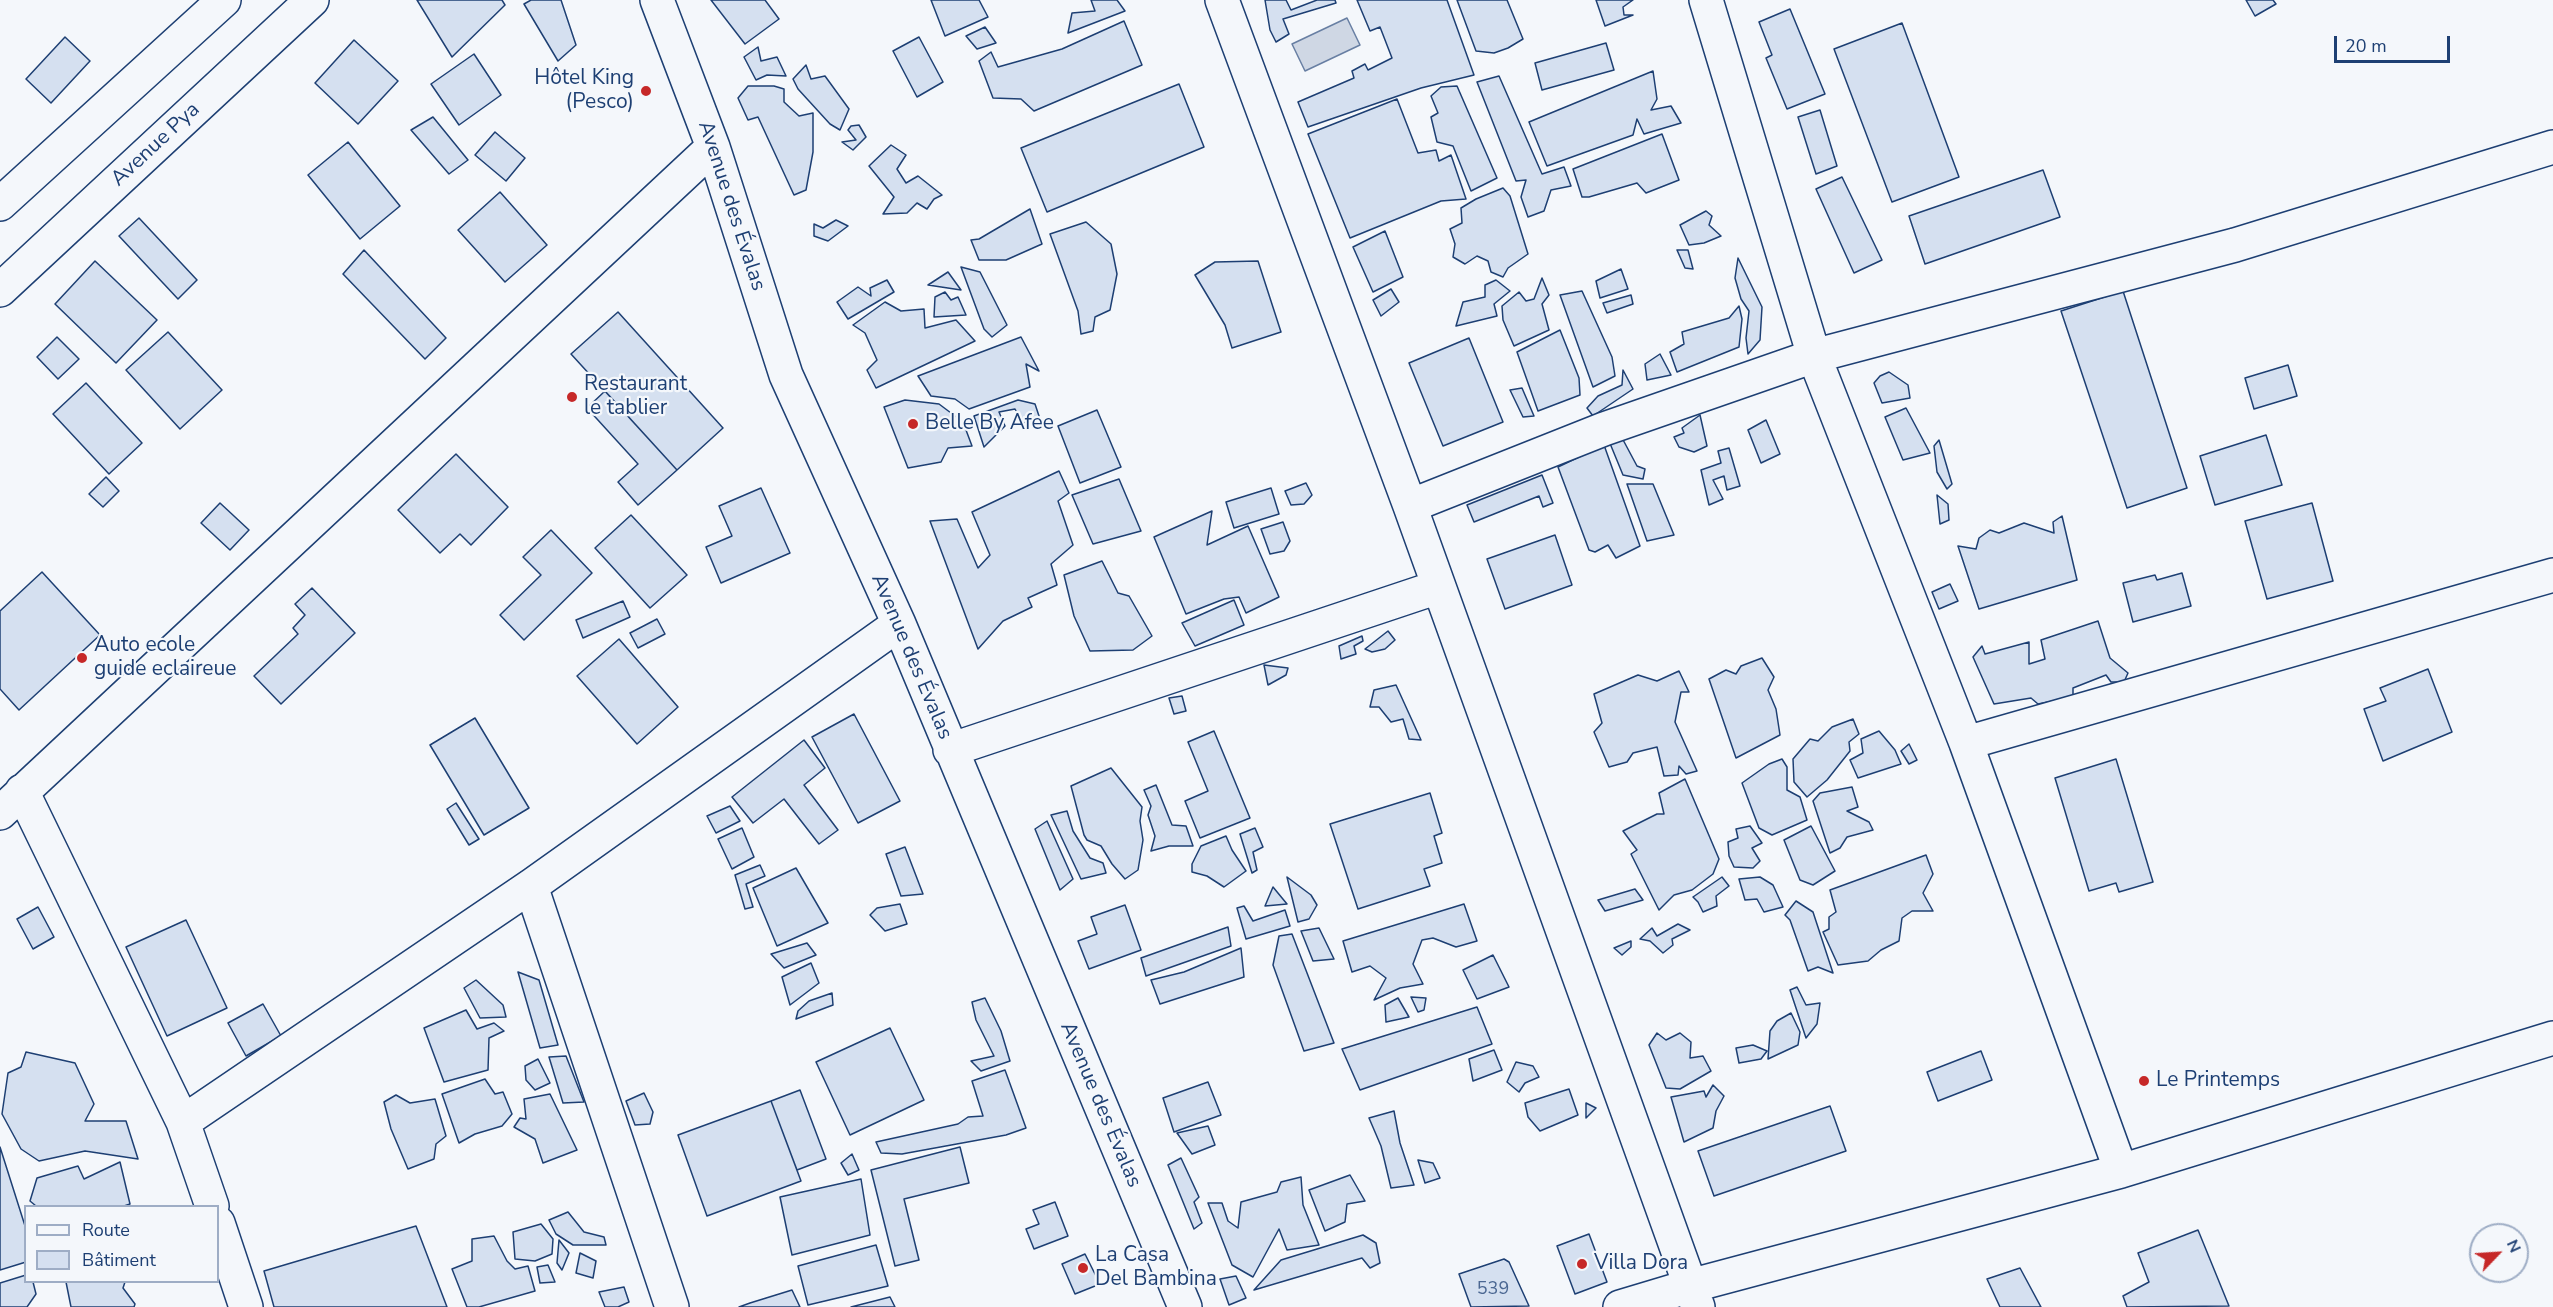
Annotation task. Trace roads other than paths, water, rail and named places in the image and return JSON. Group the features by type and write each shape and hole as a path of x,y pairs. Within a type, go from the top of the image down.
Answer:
{"street":[{"path":"0,204 224,0"},
{"name":"Avenue Pya","path":"0,290 312,0"},
{"name":"Avenue des Évalas","path":"657,0 713,147 786,375 899,624 1185,1307"},
{"path":"1222,0 1410,506 1694,1296"},
{"path":"1706,0 1814,356 1966,743 2121,1171"},
{"path":"212,1205 183,1122 11,802 713,147"},
{"path":"1410,506 1604,429 1814,356 2235,245 2553,147"},
{"path":"1966,743 2553,575"},
{"path":"950,750 1438,587"},
{"path":"183,1122 531,886 899,624"},
{"path":"531,886 672,1307"},
{"path":"1620,1307 1694,1296 2121,1171 2553,1038"},
{"path":"219,1226 246,1307"}],"place":[{"name":"Hôtel King (Pesco)","path":"646,91"},
{"name":"Restaurant le tablier","path":"572,397"},
{"name":"Belle By Afee","path":"913,424"},
{"name":"Auto ecole guide eclaireue","path":"82,658"},
{"name":"Le Printemps","path":"2144,1081"},
{"name":"Villa Dora","path":"1582,1264"},
{"name":"La Casa Del Bambina","path":"1083,1268"}]}
